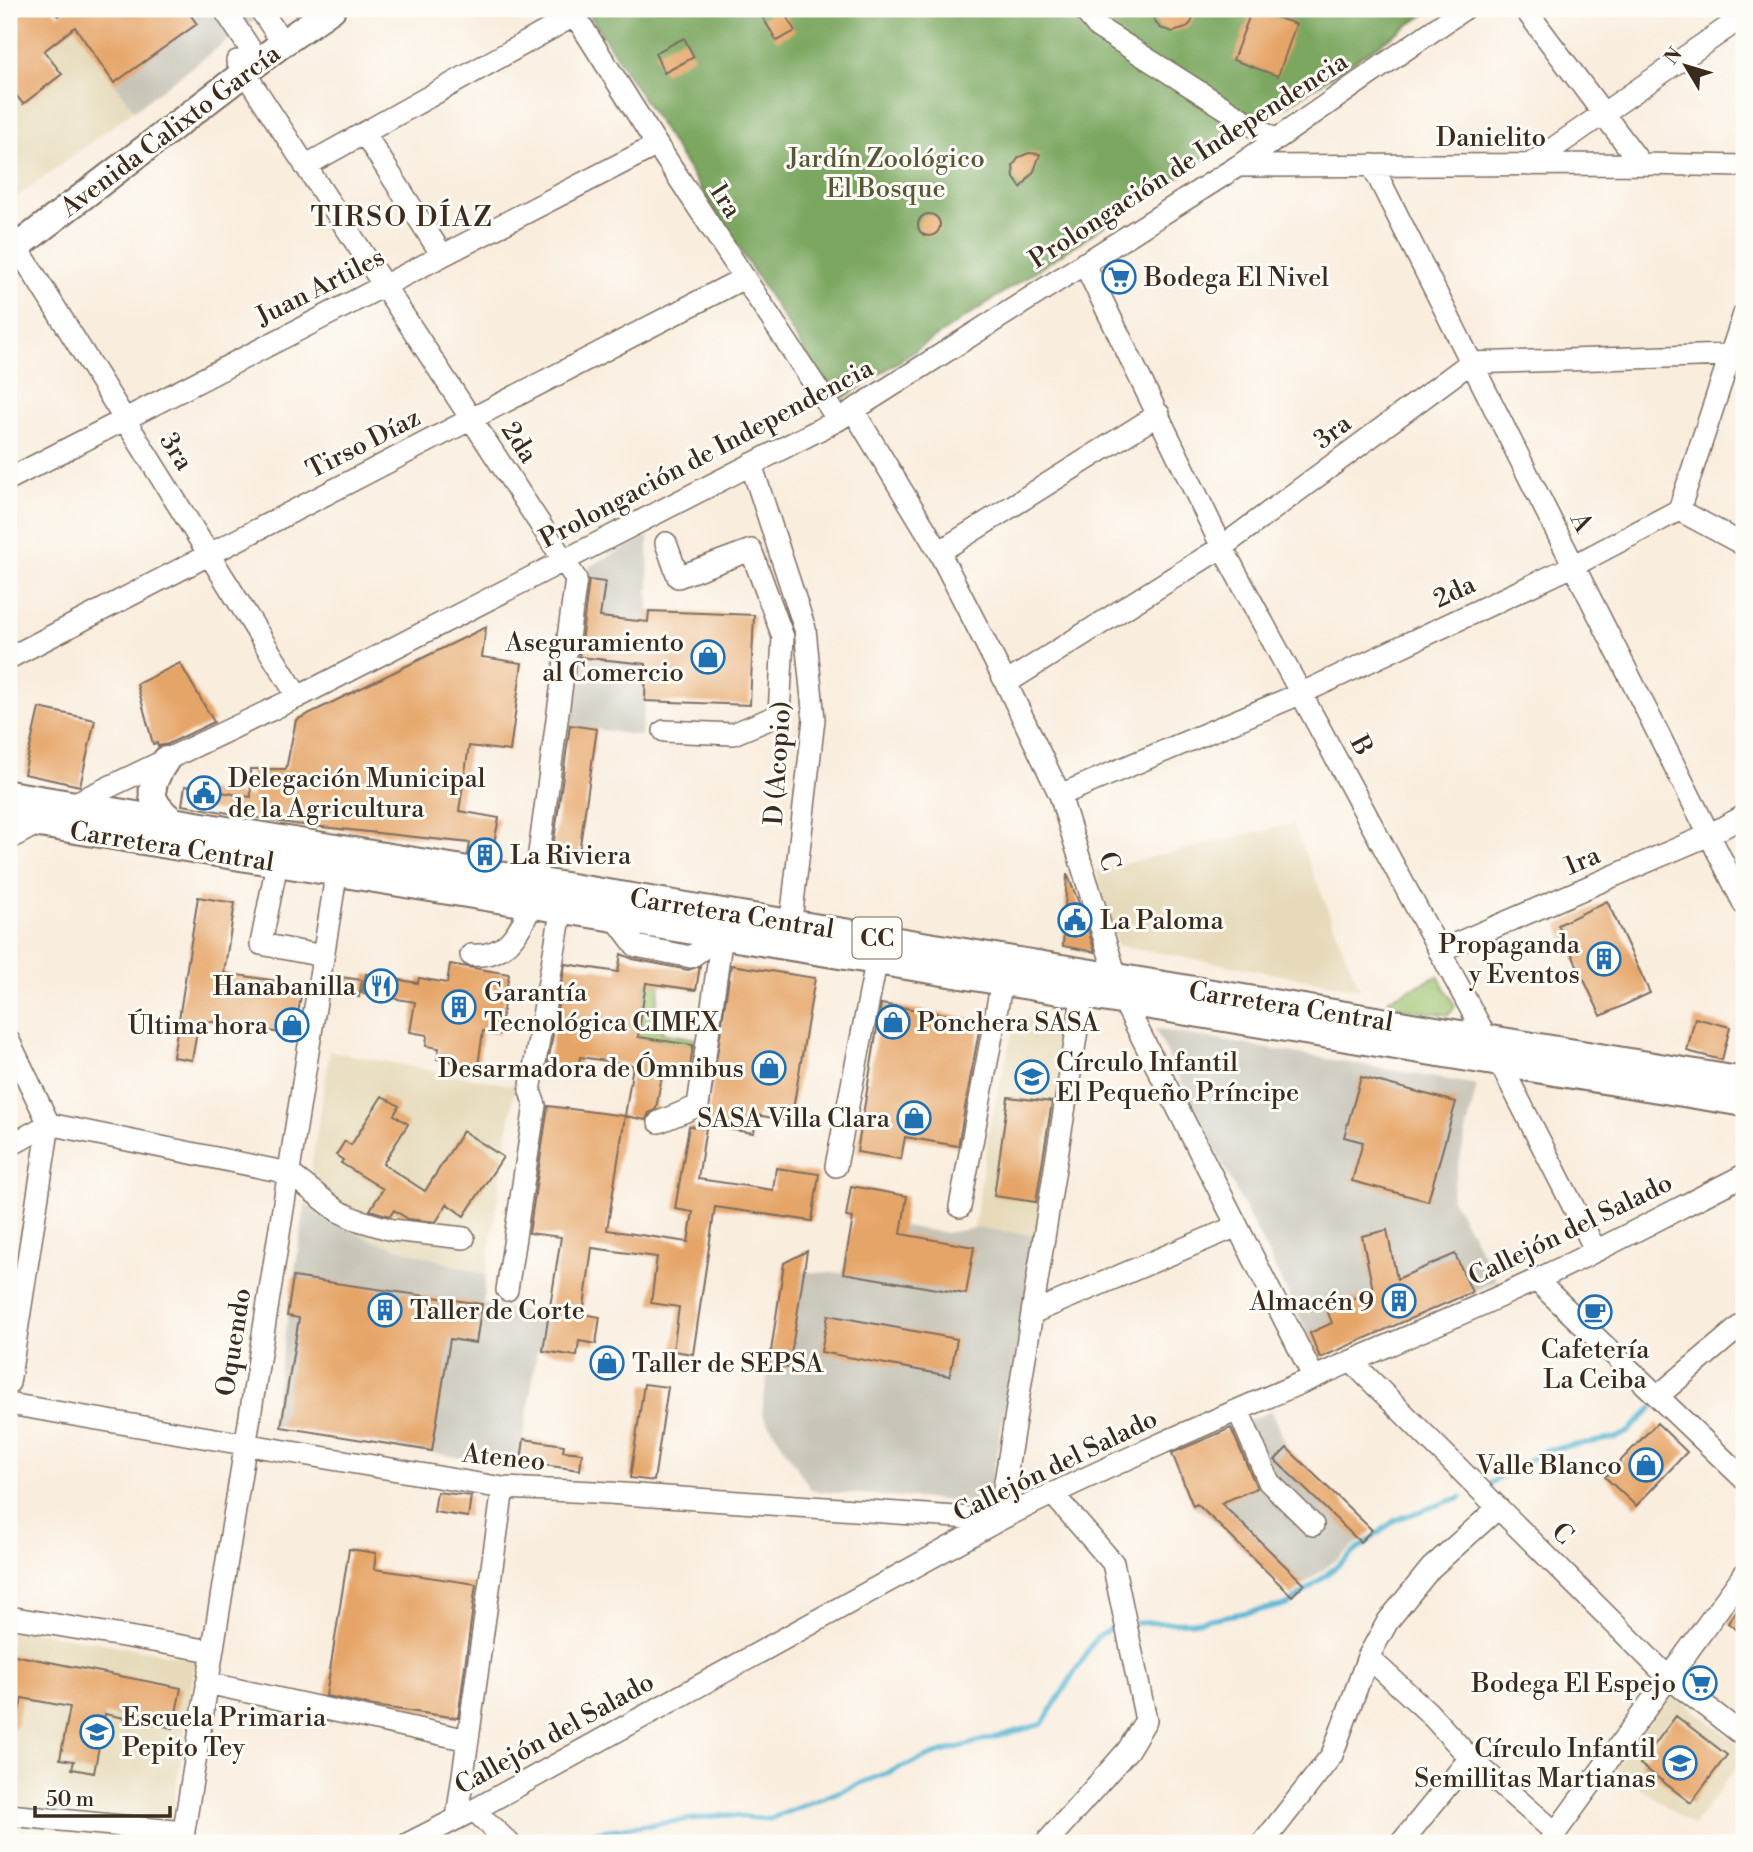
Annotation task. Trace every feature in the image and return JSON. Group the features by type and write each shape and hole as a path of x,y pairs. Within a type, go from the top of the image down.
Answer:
{"main road":[{"name":"Avenida Calixto García","path":"279,37 307,9"},
{"name":"Avenida Calixto García","path":"11,241 244,61 279,37 332,9"},
{"path":"166,760 153,780 152,798 172,834"},
{"name":"Carretera Central","path":"9,794 71,805 172,834"},
{"name":"Carretera Central","path":"9,819 37,824 172,834 279,851 1121,990 1500,1063 1744,1103"},
{"name":"Carretera Central","path":"563,898 615,918 722,935 789,935"},
{"name":"Carretera Central","path":"879,950 1002,981 1085,984"},
{"name":"Carretera Central","path":"1121,990 1486,1038 1744,1081"}],"street":[{"name":"2da","path":"224,9 244,61 306,166 576,579 533,893"},
{"path":"260,9 279,37"},
{"path":"1083,9 1099,28 1275,140"},
{"name":"Prolongación de Independencia","path":"9,839 71,805 298,697 845,415 1238,166 1464,9"},
{"path":"1525,9 1641,164"},
{"path":"306,166 573,12"},
{"name":"1ra","path":"573,12 744,278 845,415"},
{"path":"1530,164 1744,16"},
{"path":"364,133 442,255"},
{"name":"Juan Artiles","path":"9,479 657,145"},
{"name":"A","path":"1372,165 1744,904"},
{"name":"Danielito","path":"1238,166 1744,166"},
{"name":"3ra","path":"11,241 298,697"},
{"name":"B","path":"1084,263 1222,547 1500,1063 1596,1251"},
{"name":"Tirso Díaz","path":"9,658 744,278"},
{"path":"1744,314 1679,510 1744,545"},
{"path":"1470,363 1731,355"},
{"name":"3ra","path":"1006,683 1222,547 1470,363"},
{"path":"939,552 1159,414"},
{"name":"C","path":"845,415 939,552 1006,683 1060,795 1121,990 1313,1376"},
{"name":"D (Acopio)","path":"751,464 805,629 814,719 789,935"},
{"name":"2da","path":"1060,795 1302,693 1573,566 1679,510"},
{"path":"666,543 678,577 751,550 764,527 771,525"},
{"path":"664,732 733,734 779,715 783,637 751,550"},
{"name":"1ra","path":"1439,951 1709,835 1744,816"},
{"path":"279,851 261,944 323,956"},
{"name":"Oquendo","path":"183,1837 338,861"},
{"path":"471,956 486,957 504,946 523,923 533,893"},
{"path":"507,1290 535,1105 530,1091 563,898"},
{"path":"659,1122 698,1106 722,935"},
{"path":"836,1166 879,950"},
{"path":"960,1207 1002,981"},
{"path":"999,1520 1085,984"},
{"path":"9,1041 50,1124 9,1383"},
{"path":"9,1146 50,1124 289,1173 338,1212 355,1219 392,1230 464,1238"},
{"name":"Callejón del Salado","path":"409,1843 1052,1493 1536,1280 1744,1175"},
{"path":"1032,1313 1237,1226"},
{"path":"1536,1280 1744,1479"},
{"path":"1658,1396 1744,1323"},
{"name":"C","path":"1351,1361 1669,1678 1744,1736"},
{"name":"Ateneo","path":"9,1404 503,1488 999,1520"},
{"path":"1238,1409 1269,1482 1313,1525"},
{"path":"503,1488 468,1740 465,1814 509,1843"},
{"path":"1046,1843 1128,1750 1146,1720 1113,1563 1052,1493"},
{"path":"1263,1843 1332,1755 1368,1657 1388,1621 1432,1568 1498,1508"},
{"path":"1368,1657 1428,1712 1470,1758 1552,1838 1744,1574"},
{"path":"9,1617 212,1651"},
{"path":"207,1683 468,1740"},
{"path":"1401,1843 1470,1758"},
{"path":"9,1815 183,1837"}],"shaded area":[{"path":"9,9 62,9 134,110 9,203"},
{"path":"62,9 247,9 255,20 134,110"},
{"path":"648,536 649,611 641,736 569,725 590,566"},
{"path":"1293,824 1360,989 1117,945 1096,870"},
{"name":"Círculo Infantil El Pequeño Príncipe","path":"1016,1017 1071,1025 1039,1235 974,1228 989,1130"},
{"path":"1155,1029 1477,1085 1451,1197 1497,1281 1320,1358"},
{"path":"330,1051 515,1086 486,1275 372,1240 305,1206"},
{"path":"305,1206 372,1240 486,1275 483,1304 548,1315 543,1351 537,1351 519,1468 271,1425"},
{"path":"853,1218 946,1233 974,1228 1039,1235 987,1503 812,1491 762,1413 769,1365 789,1368 804,1272 843,1273"},
{"path":"1271,1411 1287,1448 1372,1530 1292,1596 1208,1515 1193,1506 1172,1452"},
{"name":"Escuela Primaria Pepito Tey","path":"9,1627 196,1659 171,1822 9,1805"},
{"name":"Círculo Infantil Semillitas Martianas","path":"1671,1693 1744,1748 1744,1757 1693,1826 1615,1768"}],"green space":[{"name":"Jardín Zoológico El Bosque","path":"586,9 1433,9 837,402"},
{"path":"1438,976 1455,1006 1448,1015 1388,1006 1389,999"},
{"path":"646,982 660,985 653,1024 663,1026 662,1033 697,1039 696,1046 638,1037"}],"building":[{"path":"18,9 52,9 58,16 69,9 186,9 197,24 114,83 75,27 44,51 62,74 23,104 9,86 9,16"},
{"path":"782,9 795,31 777,41 763,18"},
{"path":"1149,9 1196,9 1186,28 1173,32 1160,28"},
{"path":"1252,9 1296,24 1278,76 1233,60"},
{"path":"684,38 694,57 664,73 655,53"},
{"path":"1029,153 1040,154 1034,171 1021,188 1014,178 1013,166 1019,157"},
{"path":"929,214 937,217 940,225 937,233 929,236 921,233 918,225 921,217"},
{"path":"589,580 605,582 600,617 648,622 649,611 754,615 750,705 645,701 646,664 579,657"},
{"path":"486,627 482,657 522,663 510,751 469,746 459,811 499,818 491,858 468,854 470,843 294,824 182,805 185,786 251,797 250,769 286,769 296,720"},
{"path":"180,663 214,722 168,744 158,746 157,743 153,744 137,684"},
{"path":"39,708 95,720 80,786 24,774"},
{"path":"570,725 597,729 578,859 552,855"},
{"name":"La Paloma","path":"1067,874 1082,910 1095,952 1063,946"},
{"path":"198,897 235,903 224,973 303,985 294,1035 199,1020 192,1060 173,1057"},
{"name":"Propaganda y Eventos","path":"1607,901 1650,993 1601,1016 1558,925"},
{"path":"621,954 688,970 700,966 696,990 646,983 638,1037 693,1045 689,1074 663,1070 656,1109 649,1113 646,1120 625,1116 633,1065 580,1057 578,1069 548,1063 565,964 618,972"},
{"name":"Garantía Tecnológica CIMEX","path":"450,964 509,974 499,1034 483,1031 478,1066 437,1059 439,1048 426,1046 427,1035 410,1032 415,1002 362,993 366,974 418,983 419,978 447,983"},
{"path":"731,965 815,978 791,1121 756,1115 754,1133 706,1126"},
{"path":"341,977 362,980 359,997 338,994"},
{"path":"881,1004 981,1020 958,1146 905,1137 901,1159 857,1152"},
{"path":"1695,1018 1730,1027 1722,1060 1687,1051"},
{"path":"1361,1077 1456,1102 1428,1201 1352,1181 1363,1142 1344,1137"},
{"path":"382,1096 399,1106 394,1115 408,1124 383,1164 425,1191 463,1131 503,1157 464,1216 447,1204 436,1222 408,1219 394,1210 390,1216 370,1210 383,1189 341,1163 343,1160 336,1155 345,1141 351,1145"},
{"path":"1008,1097 1052,1102 1036,1202 994,1196"},
{"path":"548,1106 625,1116 607,1230 688,1242 693,1212 675,1209 689,1126 706,1128 698,1179 773,1190 776,1168 819,1174 812,1221 715,1207 693,1354 673,1351 679,1307 651,1303 657,1257 592,1248 583,1314 600,1317 596,1344 579,1341 577,1356 543,1351 561,1237 529,1233"},
{"path":"851,1186 907,1196 901,1234 974,1247 966,1294 843,1273 853,1218 846,1217"},
{"name":"Almacén 9","path":"1387,1230 1397,1279 1455,1254 1472,1292 1320,1358 1310,1333 1332,1323 1327,1310 1373,1290 1362,1236"},
{"path":"807,1251 789,1368 769,1365 784,1263"},
{"path":"293,1277 482,1304 476,1343 450,1339 432,1451 281,1427 299,1318 287,1316"},
{"path":"828,1315 957,1339 950,1376 821,1352"},
{"path":"644,1384 668,1387 654,1481 630,1478"},
{"name":"Valle Blanco","path":"1657,1423 1687,1452 1636,1506 1605,1477"},
{"path":"1231,1428 1257,1488 1221,1503 1304,1584 1292,1596 1197,1504 1193,1506 1172,1453"},
{"path":"524,1439 564,1445 563,1451 582,1453 580,1470 521,1462"},
{"path":"1287,1448 1372,1530 1360,1542 1275,1460"},
{"path":"437,1492 471,1496 468,1517 434,1512"},
{"path":"349,1549 376,1553 374,1569 476,1584 458,1718 326,1696"},
{"path":"1744,1601 1744,1635 1728,1623"},
{"path":"9,1654 181,1688 173,1728 105,1714 94,1773 72,1769 74,1761 60,1759 70,1707 22,1698 16,1728 9,1727"},
{"path":"1676,1716 1727,1755 1691,1803 1640,1764"}],"waterway":[{"path":"1491,1483 1546,1450 1615,1438 1628,1432 1652,1408"},
{"path":"1136,1623 1193,1622 1288,1605 1395,1520 1461,1497"},
{"path":"565,1836 722,1815 770,1819 935,1754 1042,1724 1096,1638 1113,1627"}],"place":[{"name":"Bodega El Nivel","path":"1119,277"},
{"name":"Aseguramiento al Comercio","path":"708,657"},
{"name":"Delegación Municipal de la Agricultura","path":"204,793"},
{"name":"La Riviera","path":"485,855"},
{"name":"La Paloma","path":"1075,920"},
{"name":"Propaganda y Eventos","path":"1604,959"},
{"name":"Hanabanilla","path":"381,986"},
{"name":"Garantía Tecnológica CIMEX","path":"459,1007"},
{"name":"Ponchera SASA","path":"893,1022"},
{"name":"Última hora","path":"292,1025"},
{"name":"Desarmadora de Ómnibus","path":"769,1068"},
{"name":"Círculo Infantil El Pequeño Príncipe","path":"1032,1077"},
{"name":"SASA Villa Clara","path":"914,1118"},
{"name":"Almacén 9","path":"1399,1301"},
{"name":"Taller de Corte","path":"385,1310"},
{"name":"Cafetería La Ceiba","path":"1595,1312"},
{"name":"Taller de SEPSA","path":"607,1363"},
{"name":"Valle Blanco","path":"1646,1465"},
{"name":"Bodega El Espejo","path":"1700,1683"},
{"name":"Escuela Primaria Pepito Tey","path":"97,1732"},
{"name":"Círculo Infantil Semillitas Martianas","path":"1680,1763"}],"district":[{"name":"TIRSO DÍAZ","path":"402,216"}]}
